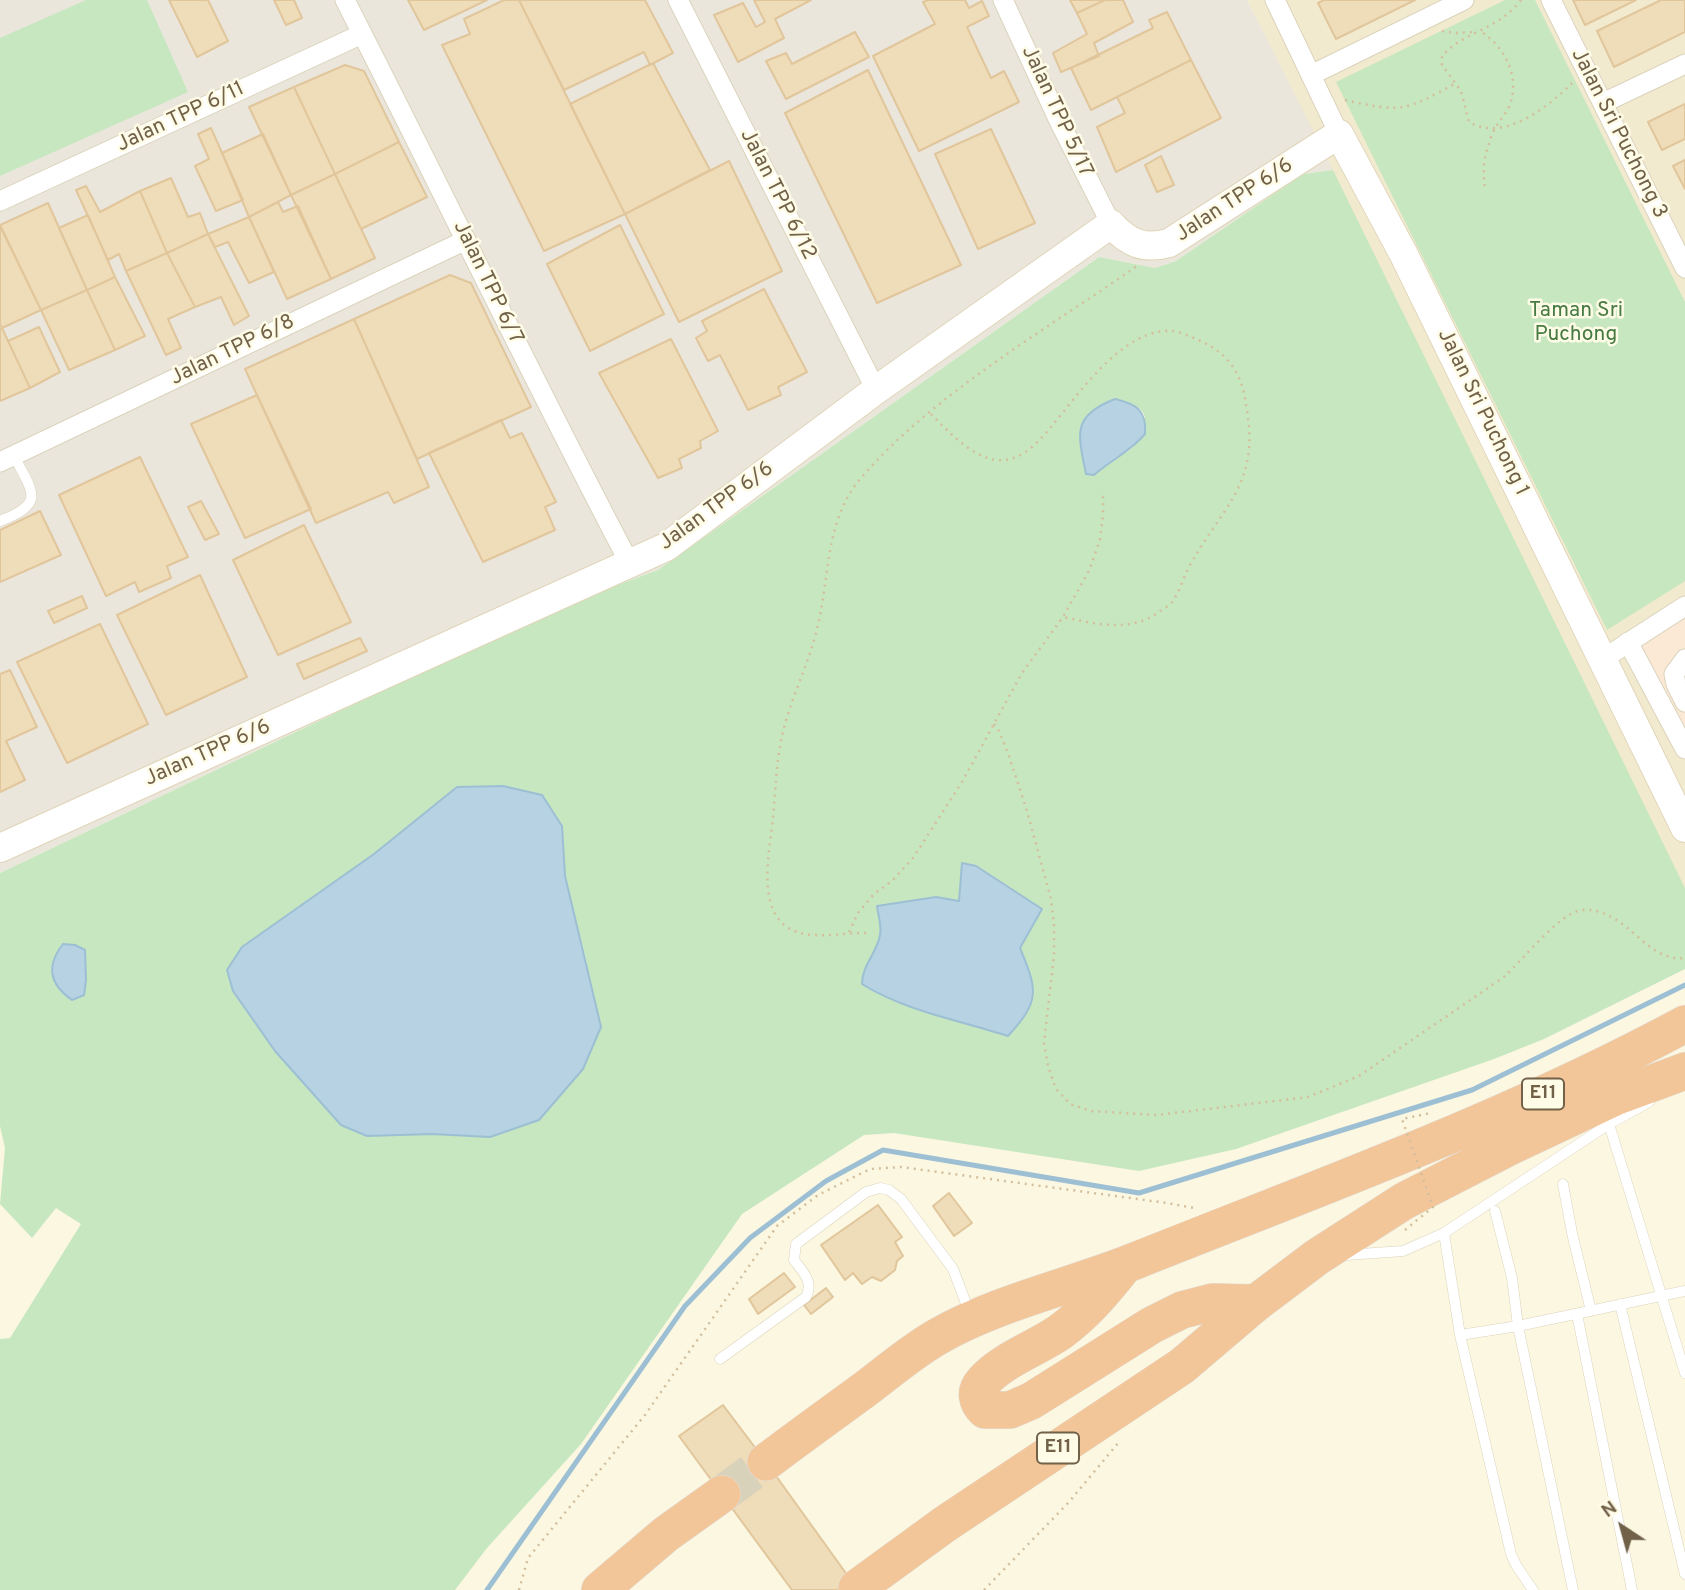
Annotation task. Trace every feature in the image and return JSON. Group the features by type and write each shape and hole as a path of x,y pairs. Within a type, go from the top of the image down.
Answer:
{"highway":[{"name":"E11","path":"766,1462 896,1365 937,1337 972,1320 1316,1190 1514,1108 1641,1048 1685,1024"},
{"name":"E11","path":"857,1588 1006,1482 1182,1366 1256,1303 1317,1257 1404,1201 1615,1097 1683,1079"},
{"path":"1126,1264 1082,1315 996,1370 981,1383 977,1394 979,1404 985,1410 1010,1410 1031,1401 1152,1325 1192,1306 1213,1302 1256,1303"},
{"path":"600,1590 666,1534 722,1494"}],"street":[{"name":"Jalan TPP 6/7","path":"345,0 542,397 630,564"},
{"name":"Jalan TPP 6/12","path":"678,0 876,390"},
{"name":"Jalan TPP 5/17","path":"1003,0 1059,121 1111,224"},
{"name":"Jalan Sri Puchong 1","path":"1275,0 1339,134 1404,255 1685,828"},
{"path":"1311,75 1464,0"},
{"name":"Jalan Sri Puchong 3","path":"1551,0 1603,103 1679,240 1685,268"},
{"name":"Jalan TPP 6/11","path":"0,201 362,34"},
{"path":"1603,103 1685,64"},
{"name":"Jalan TPP 6/6","path":"0,848 666,547 876,390 1111,224 1130,242 1144,247 1169,243 1339,134"},
{"name":"Jalan TPP 6/8","path":"7,459 466,240"},
{"path":"1602,659 1685,606"},
{"path":"1628,642 1685,749"},
{"path":"1685,659 1674,674 1685,702"}],"lane":[{"path":"0,522 21,513 30,505 31,494 7,459"},
{"path":"1317,1257 1404,1251 1444,1233 1609,1124 1658,1097"},
{"path":"1609,1124 1685,1373"},
{"path":"1563,1184 1591,1311"},
{"path":"720,1359 806,1297 810,1289 808,1281 794,1260 796,1244 873,1189 889,1190 901,1199 953,1269 972,1320"},
{"path":"1494,1211 1512,1279 1518,1326 1573,1590"},
{"path":"1444,1233 1460,1335 1511,1554 1520,1573 1534,1590"},
{"path":"1460,1335 1518,1326 1662,1296 1685,1294"},
{"path":"1620,1304 1685,1574"},
{"path":"1577,1314 1632,1590"}],"path":[{"path":"1521,0 1504,19 1457,44 1443,56 1442,65 1461,91 1469,122 1477,127 1516,123 1559,96 1575,80"},
{"path":"1442,31 1467,34 1482,32 1498,45 1509,65 1514,92 1504,118 1495,127 1484,162 1485,190"},
{"path":"1345,100 1379,108 1405,108 1456,83"},
{"path":"866,933 810,935 791,930 779,920 771,903 767,860 777,755 785,722 813,646 820,617 830,542 844,506 859,480 930,413 1138,265"},
{"path":"930,413 969,450 987,457 1008,460 1025,453 1098,371 1142,337 1171,331 1212,346 1232,362 1242,382 1250,428 1245,474 1228,508 1200,547 1172,603 1151,618 1136,624 1111,625 1063,617"},
{"path":"849,932 858,913 874,894 892,881 913,858 962,782 1022,673 1063,617 1090,569 1100,539 1103,491"},
{"path":"994,724 1016,777 1040,853 1051,900 1054,956 1044,1043 1056,1089 1070,1104 1091,1111 1157,1115 1272,1103 1308,1097 1331,1089 1375,1065 1488,988 1506,975 1555,925 1580,910 1615,918 1656,952 1672,960 1685,958"},
{"path":"1405,1230 1433,1207 1402,1119 1430,1113"},
{"path":"519,1590 528,1558 645,1415 777,1226 818,1195 870,1169 901,1167 1167,1203 1205,1211"},
{"path":"984,1590 1069,1502 1121,1440"}],"shaded area":[{"path":"0,0 1247,0 1333,170 1303,174 1176,261 1155,268 1099,257 658,570 558,607 0,873"},
{"name":"Taman Sri Puchong","path":"1247,0 1685,0 1685,888 1649,819"},
{"path":"1685,614 1685,737 1637,644"}],"green space":[{"path":"86,0 147,0 188,92 0,176 0,38"},
{"name":"Taman Sri Puchong","path":"1505,0 1535,0 1685,302 1685,581 1607,630 1336,82"},
{"path":"1333,170 1685,888 1685,969 1544,1039 1494,1059 1236,1149 1139,1171 894,1133 864,1135 742,1214 581,1444 487,1548 455,1590 0,1590 0,1339 10,1338 81,1224 56,1208 32,1238 0,1204 5,1148 0,1126 0,873 558,607 658,570 1099,257 1155,268 1176,261 1303,174","holes":["1114,399 1136,406 1144,414 1144,426 1131,449 1095,475 1086,474 1081,448 1081,428 1090,412","562,826 565,876 587,964 490,1137 341,1125 275,1051 233,991 242,947 374,854","962,863 975,867 994,881 1029,934 1020,948 1030,970 1008,1036 914,1008 862,984 867,963 881,932 877,906 936,897 960,901"]}],"water":[{"path":"1115,399 1139,409 1144,419 1145,434 1094,475 1086,474 1080,437 1084,420 1101,405"},
{"path":"503,786 542,795 562,826 565,876 601,1027 583,1069 539,1120 490,1137 432,1134 367,1136 341,1125 275,1051 233,991 227,970 242,947 374,854 457,787"},
{"path":"962,863 976,866 1042,909 1020,948 1033,986 1031,1004 1008,1036 914,1008 862,984 864,971 880,935 877,906 936,897 959,901"},
{"path":"63,944 75,945 85,950 84,995 72,1000 58,988 52,974 54,960"}],"building":[{"path":"169,0 208,0 228,41 197,57"},
{"path":"274,0 294,0 302,18 286,25"},
{"path":"408,0 487,0 424,30"},
{"path":"504,0 519,0 625,214 544,251 442,45 470,34 464,19"},
{"path":"519,0 645,0 673,53 650,65 644,52 564,90"},
{"path":"754,0 811,0 775,19 784,38 738,62 714,15 743,3 756,27 765,22"},
{"path":"965,0 969,8 982,1 989,16 967,27 991,78 1004,71 1019,102 919,151 873,56 935,24 923,2"},
{"path":"1070,0 1105,0 1077,13"},
{"path":"1105,0 1123,0 1133,22 1094,43 1099,56 1061,72 1053,53 1087,34 1077,13"},
{"path":"1324,0 1415,0 1336,39 1318,3"},
{"path":"1573,0 1636,0 1585,25"},
{"path":"1661,0 1685,0 1685,32 1614,67 1597,31"},
{"path":"1167,12 1191,60 1091,110 1071,68 1153,28 1149,20"},
{"path":"855,32 869,57 786,99 766,61 786,53 792,64"},
{"path":"1191,60 1221,118 1116,172 1097,127 1125,113 1117,97"},
{"path":"653,63 710,170 625,214 570,104"},
{"path":"345,65 364,71 399,142 335,174 294,87"},
{"path":"868,70 961,265 877,303 785,113"},
{"path":"294,87 335,174 291,195 249,107"},
{"path":"1685,104 1685,139 1662,150 1648,122"},
{"path":"211,128 243,200 216,211 195,166 209,159 198,134"},
{"path":"991,129 1035,223 978,249 935,154"},
{"path":"263,134 291,195 249,217 222,153"},
{"path":"399,142 427,197 361,229 335,174"},
{"path":"1161,156 1174,185 1157,192 1145,165"},
{"path":"1685,160 1685,189 1673,166"},
{"path":"729,161 782,271 679,322 625,214"},
{"path":"335,174 375,258 331,279 291,195"},
{"path":"171,178 188,217 200,213 208,234 167,253 140,191"},
{"path":"86,186 100,212 140,191 167,253 126,271 119,254 108,260 76,190"},
{"path":"278,202 283,212 298,206 331,279 287,299 249,217"},
{"path":"48,203 87,290 41,310 0,225"},
{"path":"88,215 115,277 87,290 59,228"},
{"path":"249,217 274,272 249,283 228,242 215,247 208,234"},
{"path":"620,225 664,314 590,351 547,264"},
{"path":"0,226 41,310 2,328 0,324"},
{"path":"208,234 249,316 234,325 221,297 195,307 167,253"},
{"path":"167,253 195,307 168,319 181,348 166,355 126,271"},
{"path":"450,275 471,283 531,407 417,459 354,319"},
{"path":"115,277 145,336 115,350 87,290"},
{"path":"764,289 807,372 778,387 781,395 748,410 720,355 708,361 696,338 707,331 702,321"},
{"path":"87,290 115,350 69,370 41,310"},
{"path":"354,319 429,487 394,503 388,492 316,523 245,369"},
{"path":"39,327 60,372 30,388 8,341"},
{"path":"2,328 30,388 0,401 0,329"},
{"path":"671,339 718,431 700,441 701,448 679,459 682,468 658,478 599,373"},
{"path":"257,395 311,509 245,538 191,424"},
{"path":"501,420 510,438 522,433 556,502 545,507 555,530 483,562 429,453"},
{"path":"140,457 188,557 167,566 171,578 139,592 135,582 106,596 59,495"},
{"path":"201,501 219,534 205,540 188,507"},
{"path":"40,511 61,555 0,582 0,530"},
{"path":"304,525 351,622 278,655 233,560"},
{"path":"200,575 247,677 166,715 117,615"},
{"path":"82,596 87,608 54,623 48,611"},
{"path":"100,624 148,724 67,763 17,662"},
{"path":"360,638 367,651 304,679 297,664"},
{"path":"10,670 37,727 6,741 25,780 0,792 0,674"},
{"path":"949,1193 972,1223 954,1236 933,1206"},
{"path":"878,1205 902,1237 895,1242 903,1256 897,1261 895,1270 881,1281 872,1277 862,1284 853,1273 845,1280 821,1245"},
{"path":"784,1273 795,1287 758,1314 749,1299"},
{"path":"826,1288 833,1297 811,1314 804,1305"},
{"path":"723,1405 858,1590 792,1590 679,1436"}],"waterway":[{"path":"487,1590 685,1306 750,1238 826,1181 883,1150 1139,1193 1472,1090 1685,985"}],"tunnel":[{"path":"722,1494 766,1462"}]}
